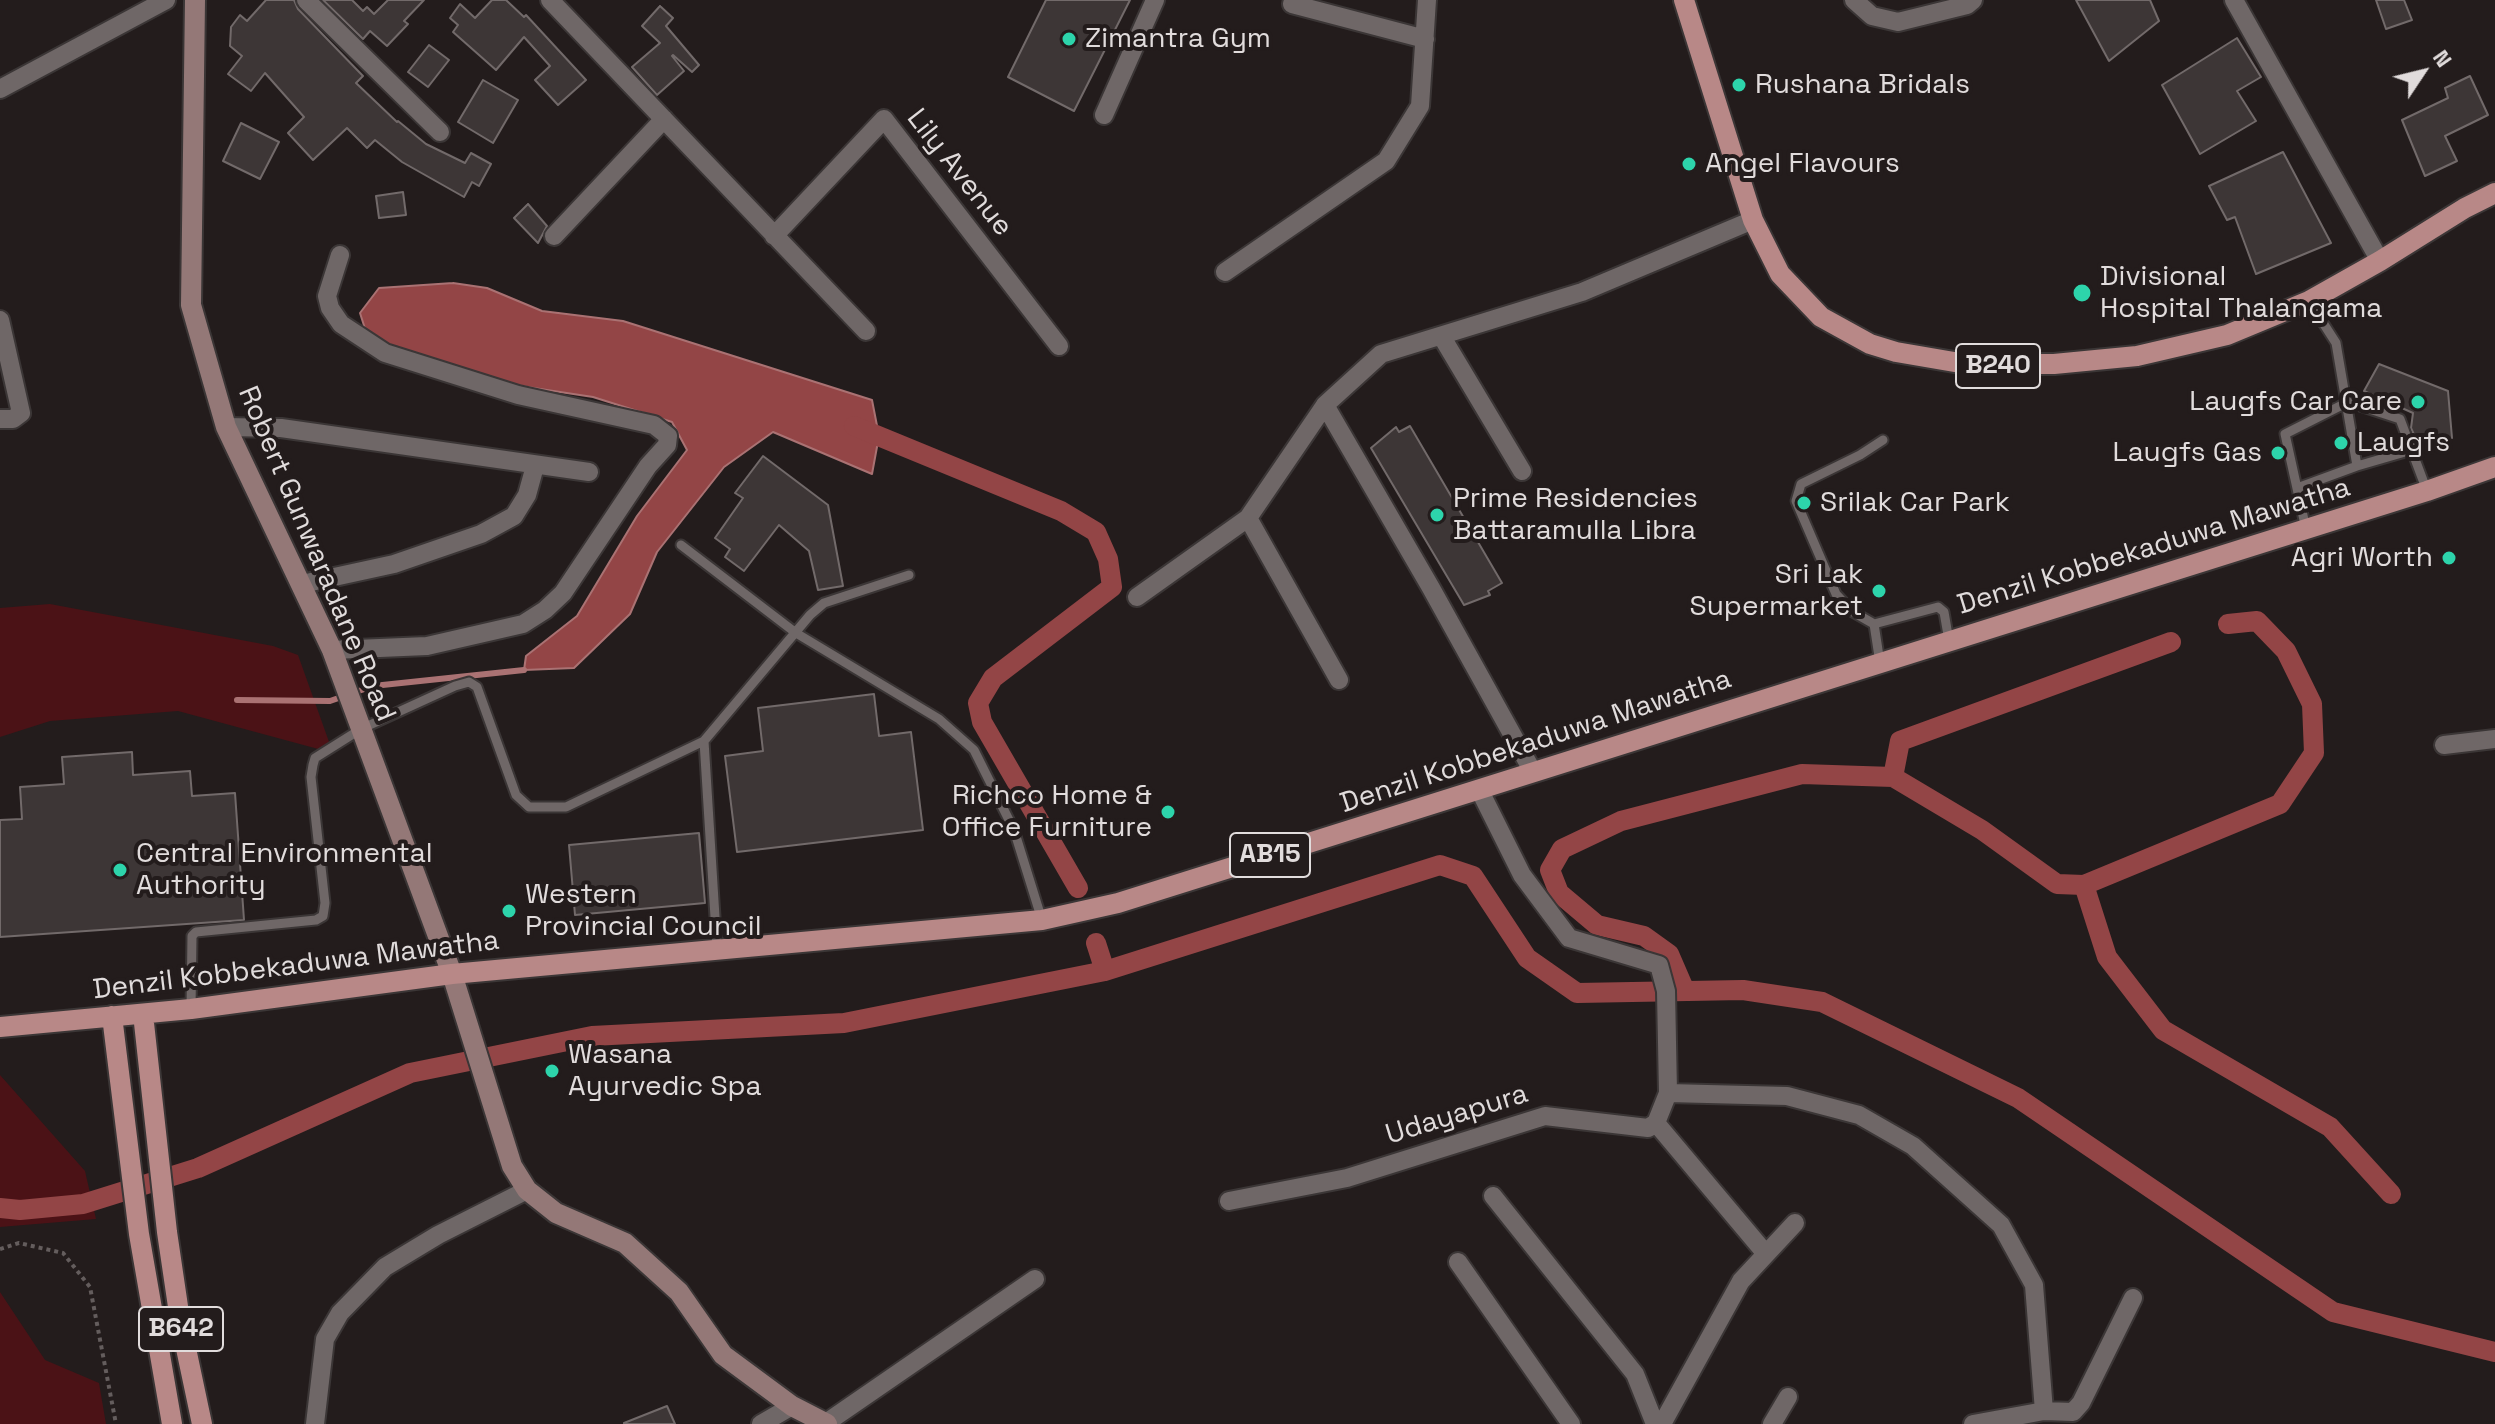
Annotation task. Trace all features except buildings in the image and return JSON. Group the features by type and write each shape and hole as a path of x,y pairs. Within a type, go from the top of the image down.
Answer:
{"main road":[{"name":"B240","path":"1684,0 1753,220 1780,274 1821,317 1870,344 1928,359 2000,366 2137,356 2227,335 2309,301 2452,215 2495,193"},
{"name":"Denzil Kobbekaduwa Mawatha","path":"0,1027 191,1009 452,974 1042,920 1118,903 2495,467"},
{"name":"B642","path":"143,1014 167,1232 180,1320 202,1424"},
{"name":"B642","path":"112,1016 139,1234 172,1424"}],"street":[{"path":"0,89 166,0"},
{"name":"Robert Gunwaradane Road","path":"195,0 191,305 226,427 336,659 452,974 512,1166 527,1190"},
{"path":"306,0 440,132"},
{"path":"550,0 866,331"},
{"path":"1104,115 1155,0"},
{"path":"1225,272 1386,161 1420,106 1427,0"},
{"path":"1854,0 1872,16 1898,22 1967,5 1973,0"},
{"path":"2234,0 2380,261"},
{"path":"1292,4 1425,39"},
{"path":"554,236 664,119"},
{"name":"Lily Avenue","path":"774,236 884,119 1059,346"},
{"path":"1137,597 1248,518 1325,405 1381,354 1582,292 1753,220"},
{"path":"336,659 427,646 523,624 545,610 563,593 648,466 667,445 668,436 654,425 518,395 385,353 341,324 330,308 327,296 340,255"},
{"path":"0,320 21,413 13,419 0,419"},
{"path":"1442,337 1522,471"},
{"path":"1325,405 1533,772"},
{"path":"226,427 281,428 589,472"},
{"path":"302,584 394,564 481,534 514,516 527,495 535,466"},
{"path":"1248,518 1339,680"},
{"path":"2444,745 2495,739"},
{"path":"1479,789 1522,875 1569,938 1659,965 1666,991 1668,1093 1656,1123 1766,1254"},
{"path":"1668,1093 1787,1096 1859,1115 1913,1146 2001,1225 2034,1285 2044,1411"},
{"name":"Udayapura","path":"1229,1201 1347,1178 1545,1116 1648,1128 1656,1123"},
{"path":"315,1424 325,1339 340,1313 385,1267 438,1235 527,1190 556,1213 625,1243 679,1292 723,1355 792,1406 826,1423 1035,1279"},
{"path":"1493,1196 1635,1374 1655,1424"},
{"path":"1662,1424 1741,1281 1795,1223"},
{"path":"1458,1262 1571,1424"},
{"path":"1973,1424 2044,1411 2073,1412 2081,1403 2133,1298"},
{"path":"1772,1424 1788,1397"},
{"path":"761,1424 792,1406"}],"lane":[{"path":"2309,301 2336,343 2357,466"},
{"path":"2306,529 2285,434 2348,402 2400,419 2427,491"},
{"path":"1883,440 1801,484 1796,501 1836,594 1853,612 1874,624 1938,607 1944,612 1949,641"},
{"path":"2297,488 2412,450"},
{"path":"681,545 796,633 939,719 974,750 1014,830 1042,920"},
{"path":"191,1009 192,936 196,932 316,920 323,916 325,903 311,777 313,765 315,758 358,721 469,682 477,687 516,795 529,807 566,807 704,741 810,615 824,603 909,575"},
{"path":"1874,624 1880,663"},
{"path":"704,741 717,950"}],"path":[{"path":"0,1249 19,1243 63,1253 90,1287 116,1424"}],"shaded area":[{"path":"453,283 487,288 542,311 623,321 872,400 879,436 872,474 773,432 724,467 657,552 630,614 574,668 524,670 526,656 577,616 637,516 687,450 672,422 593,397 435,373 367,335 360,313 379,288"},
{"path":"50,604 273,646 298,655 333,753 178,711 50,721 0,737 0,608"},
{"path":"0,1075 85,1171 96,1219 0,1227"},
{"path":"0,1292 45,1360 99,1383 106,1424 0,1424"}],"waterway":[{"path":"854,426 1061,511 1096,532 1108,559 1112,587 993,678 978,703 982,722 1078,888"},
{"path":"2084,885 2280,804 2314,753 2312,704 2286,651 2257,621 2228,624"},
{"path":"1893,777 1900,741 2171,642"},
{"path":"237,700 330,701 373,686 524,670"},
{"path":"1685,991 1669,954 1644,936 1597,925 1559,893 1550,870 1562,849 1621,821 1802,774 1893,777 1982,830 2057,884 2084,885 2107,957 2163,1030 2330,1127 2391,1194"},
{"path":"0,1208 20,1210 83,1204 198,1168 410,1073 592,1036 844,1023 1105,971 1440,865 1473,876 1527,958 1577,993 1743,990 1822,1002 2018,1098 2333,1312 2495,1352"},
{"path":"1096,943 1105,971"}],"place":[{"name":"Zimantra Gym","path":"1069,39"},
{"name":"Rushana Bridals","path":"1739,85"},
{"name":"Angel Flavours","path":"1689,164"},
{"name":"Divisional Hospital Thalangama","path":"2082,293"},
{"name":"Laugfs Car Care","path":"2418,402"},
{"name":"Laugfs","path":"2341,443"},
{"name":"Laugfs Gas","path":"2278,453"},
{"name":"Srilak Car Park","path":"1804,503"},
{"name":"Prime Residencies Battaramulla Libra","path":"1437,515"},
{"name":"Agri Worth","path":"2449,558"},
{"name":"Sri Lak Supermarket","path":"1879,591"},
{"name":"Richco Home & Office Furniture","path":"1168,812"},
{"name":"Central Environmental Authority","path":"120,870"},
{"name":"Western Provincial Council","path":"509,911"},
{"name":"Wasana Ayurvedic Spa","path":"552,1071"}]}
